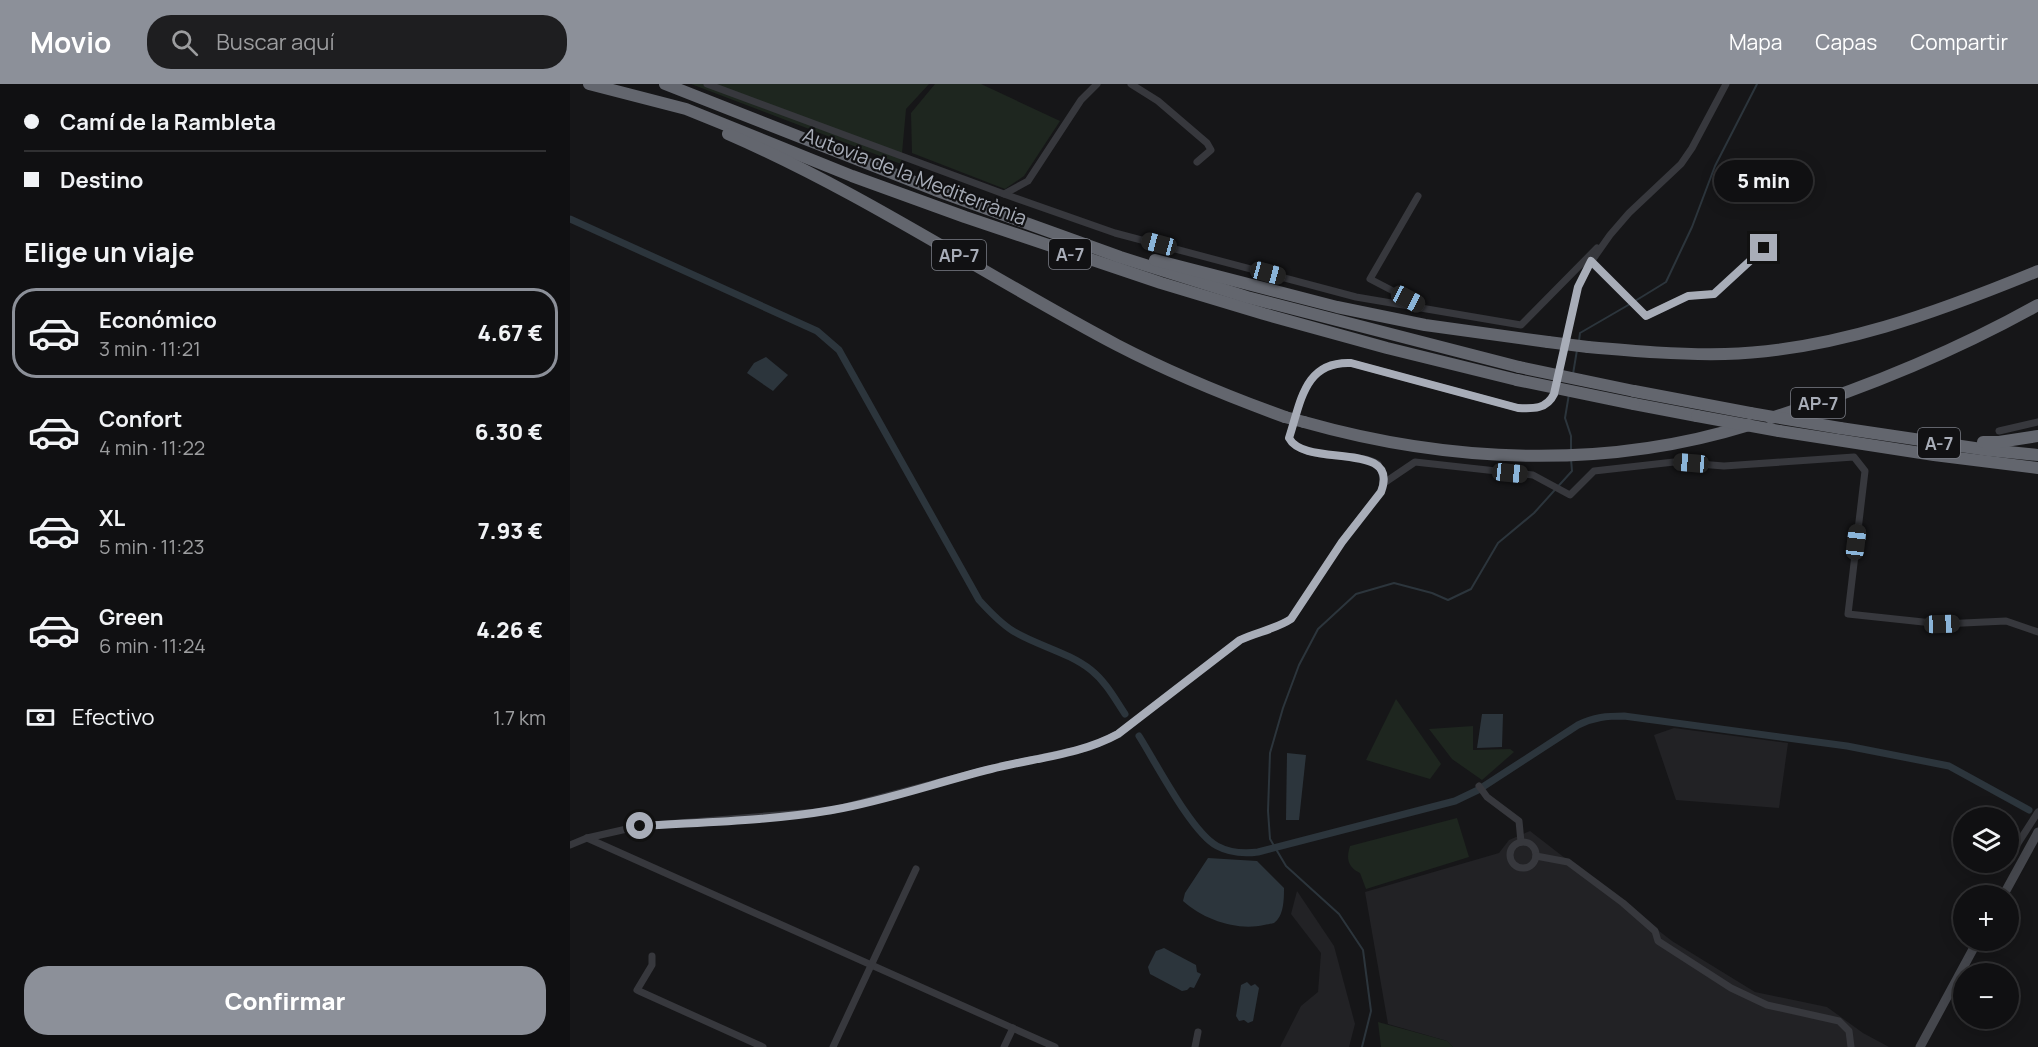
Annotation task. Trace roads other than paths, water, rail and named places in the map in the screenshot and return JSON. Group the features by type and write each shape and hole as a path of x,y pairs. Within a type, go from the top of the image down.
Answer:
{"highway":[{"name":"Autovia de la Mediterrània","path":"589,84 686,109 944,210 1130,273 1264,314 1387,348 1518,373 1840,428 2038,455"},
{"name":"Autovia de la Mediterrània","path":"665,84 935,190 1120,257 1247,297 1518,373 1634,404 1779,431 2018,467 2038,468"},
{"name":"AP-7","path":"633,94 808,171 900,221 1064,316 1143,358 1234,399 1285,417 1383,442 1443,451 1554,456 1583,455 1680,443 1723,433 1830,399 1932,357 2038,305"},
{"path":"1050,230 1250,286 1425,325 1588,347 1647,352 1726,354 1818,344 1928,314 2038,271"},
{"path":"1909,438 1924,435 1999,442 2038,436"},
{"path":"2018,467 2038,473"}],"street":[{"path":"708,84 1004,194 1126,236 1356,297 1521,325 1629,213 1680,164 1698,138 1726,84"},
{"path":"1004,194 1028,181 1081,100 1097,84"},
{"path":"1131,84 1158,101 1207,142 1211,150 1197,162"},
{"path":"1418,196 1370,279 1428,309"},
{"path":"570,844 640,826 830,811 1107,741 1240,640 1281,626 1291,619 1342,542 1381,492 1384,483 1383,473 1378,464 1365,459 1310,451 1291,442 1289,438 1312,377 1323,367 1337,362 1351,363 1518,408 1534,409 1544,405 1551,400 1554,394 1578,287 1591,261 1610,235"},
{"path":"1591,261 1646,316 1688,296 1714,294 1764,248"},
{"path":"1999,431 2038,422"},
{"path":"1384,483 1415,462 1533,475 1570,495 1594,471 1674,462 1724,466 1854,457 1865,471 1848,614 1942,624 2007,621 2038,632"},
{"path":"1481,789 1487,797 1519,821 1521,842"},
{"path":"2019,842 2038,812"},
{"path":"2009,885 2038,832"},
{"path":"587,838 1055,1047"},
{"path":"1521,842 1530,844 1536,852 1532,865 1528,868 1514,865 1510,858 1514,846 1521,842"},
{"path":"1536,856 1568,862 1623,903 1655,931 1659,941 1731,988 1767,1005 1839,1021 1849,1031 1851,1047"},
{"path":"833,1047 916,870"},
{"path":"1920,1047 1972,951"},
{"path":"652,956 652,965 638,990 763,1047"},
{"path":"1004,1047 1013,1028"},
{"path":"1195,1047 1198,1032"}],"waterway":[{"path":"1635,301 1666,282 1692,227 1715,166 1757,84"},
{"path":"570,219 817,331 839,350 979,600 999,621 1013,631 1073,658 1091,670 1106,685 1125,714"},
{"path":"1579,341 1580,333 1630,304"},
{"path":"1573,374 1577,350"},
{"path":"1569,394 1565,418 1571,436 1571,450"},
{"path":"1362,1047 1371,1011 1363,950 1339,914 1286,866 1270,839 1268,811 1270,753 1283,708 1299,665 1318,629 1356,594 1394,583 1432,593 1448,600 1471,589 1498,543 1534,513 1572,471 1571,459"},
{"path":"1139,736 1186,813 1207,839 1217,846 1242,853 1258,852 1455,801 1478,790 1578,725 1612,716 1847,746 1949,766 2029,810"}]}
